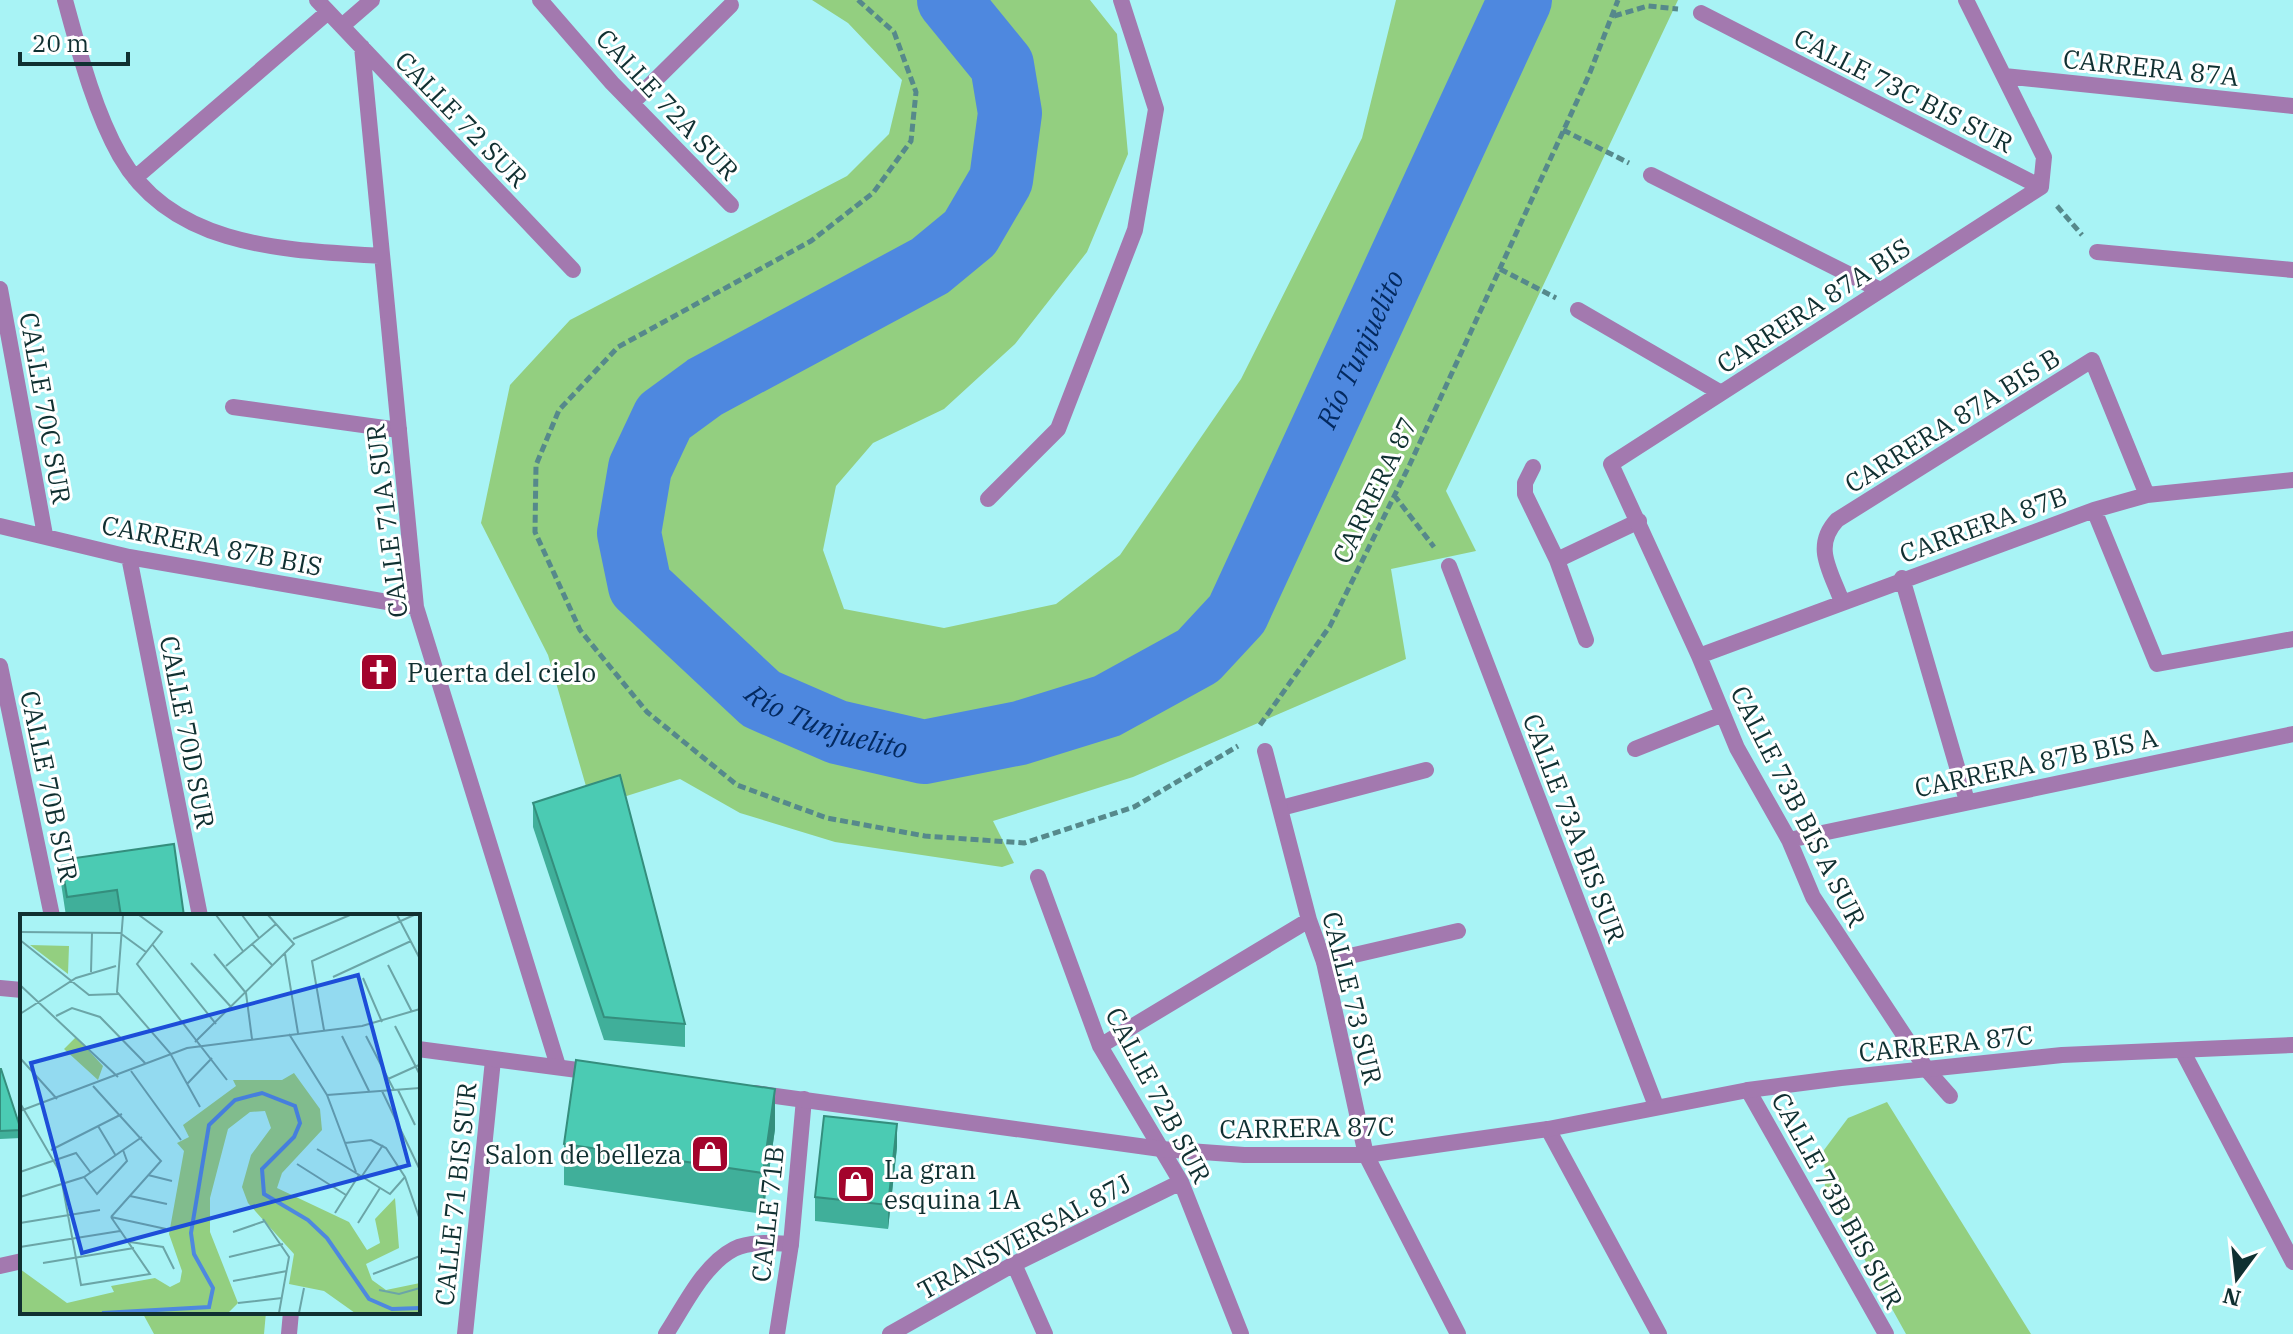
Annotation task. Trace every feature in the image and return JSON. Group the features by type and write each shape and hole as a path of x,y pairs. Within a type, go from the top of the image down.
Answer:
{"street":[{"path":"65,0 119,155 135,178 166,208 221,235 246,243 301,251 382,256"},
{"path":"342,26 372,0"},
{"name":"CALLE 72A SUR","path":"540,0 632,103 731,205"},
{"path":"988,499 1058,429 1135,230 1156,109 1121,0"},
{"name":"CALLE 73C BIS SUR","path":"1701,13 2041,187 2044,157 1966,0"},
{"path":"632,103 731,5"},
{"path":"135,178 323,6"},
{"name":"CALLE 72 SUR","path":"323,6 573,270"},
{"name":"CALLE 71A SUR","path":"362,47 416,607 558,1066"},
{"name":"CARRERA 87A","path":"2004,76 2293,106"},
{"path":"1651,175 1880,290"},
{"name":"CARRERA 87A BIS","path":"1611,464 2041,187"},
{"path":"2097,252 2293,270"},
{"name":"CALLE 70C SUR","path":"0,289 45,535"},
{"path":"1578,310 1721,393"},
{"name":"CARRERA 87A BIS B","path":"1842,602 1822,545 1825,533 1837,520 2092,360 2147,495"},
{"path":"233,407 399,430"},
{"name":"CALLE 73B BIS A SUR","path":"1611,464 1699,656 1737,748 1789,840 1813,897 1927,1070 1950,1096"},
{"path":"1533,467 1525,483 1525,494 1557,560 1586,640"},
{"name":"CARRERA 87B","path":"1699,656 1902,578 2094,510 2147,495 2293,480"},
{"path":"2094,510 2157,664 2293,639"},
{"path":"1557,560 1639,521"},
{"name":"CARRERA 87B BIS","path":"0,526 129,557 416,607"},
{"name":"CALLE 70D SUR","path":"129,557 200,914"},
{"name":"CALLE 73A BIS SUR","path":"1449,566 1656,1106"},
{"path":"1902,578 1967,801"},
{"name":"CALLE 70B SUR","path":"0,666 52,914"},
{"path":"1635,749 1723,714"},
{"name":"CARRERA 87B BIS A","path":"1789,840 2293,734"},
{"name":"CALLE 73 SUR","path":"1265,751 1309,920 1324,962 1366,1155 1458,1334"},
{"path":"1281,808 1426,770"},
{"name":"CALLE 72B SUR","path":"1038,877 1100,1046 1181,1182 1241,1334"},
{"path":"1100,1046 1309,920"},
{"path":"1324,962 1458,931"},
{"path":"0,988 20,990"},
{"name":"CARRERA 87C","path":"742,1092 1161,1149 1244,1155 1366,1155 1548,1129 1748,1090 2062,1055 2293,1045"},
{"path":"420,1049 604,1074"},
{"path":"2183,1052 2293,1262"},
{"name":"CALLE 71 BIS SUR","path":"465,1334 493,1060"},
{"name":"CALLE 73B BIS SUR","path":"1748,1090 1886,1334"},
{"name":"CALLE 71B","path":"777,1334 791,1244 804,1099"},
{"path":"1548,1129 1659,1334"},
{"name":"TRANSVERSAL 87J","path":"890,1334 1014,1264 1181,1182"},
{"path":"666,1334 706,1273 734,1249 763,1243 791,1244"},
{"path":"0,1266 20,1261"},
{"path":"1014,1264 1045,1334"},
{"path":"289,1334 291,1314"}],"path":[{"path":"858,0 894,32 916,92 911,141 873,193 811,241 618,347 559,410 536,465 535,532 580,630 647,712 737,785 827,818 925,836 1024,843 1134,807 1231,753 1241,743"},
{"name":"CARRERA 87","path":"1250,734 1266,719 1330,626 1500,269 1618,0"},
{"path":"1613,17 1648,6 1701,13"},
{"path":"1563,130 1651,175"},
{"path":"2041,187 2097,252"},
{"path":"1500,269 1578,310"},
{"path":"1394,495 1449,566"}],"green space":[{"path":"812,0 1090,0 1117,34 1128,154 1087,252 1015,344 944,409 873,443 836,486 823,550 844,609 944,628 1056,604 1120,555 1241,379 1362,138 1396,0 1678,0 1446,491 1476,551 1391,569 1406,659 1133,777 993,821 1014,863 1002,867 835,842 740,813 680,779 592,807 548,655 481,523 510,385 570,320 847,176 889,134 902,80 848,23"},
{"path":"1887,1102 2031,1334 1906,1334 1825,1188 1824,1150 1848,1118"},
{"path":"143,1314 266,1314 264,1334 154,1334"}],"building":[{"path":"620,775 685,1024 604,1017 533,803"},
{"path":"174,844 184,914 121,914 117,890 67,897 61,860"},
{"path":"576,1060 775,1089 763,1173 564,1144"},
{"path":"0,1069 1,1069 20,1130 0,1131"},
{"name":"La gran esquina 1A","path":"824,1116 897,1124 888,1205 815,1197"}],"waterway":[{"name":"Río Tunjuelito","path":"949,0 1002,65 1010,113 1001,180 970,233 930,266 705,387 664,417 640,468 629,533 640,586 761,699 837,732 924,752 1020,733 1107,706 1198,656 1237,614 1520,0"}],"place":[{"name":"Puerta del cielo","path":"379,672"},
{"name":"Salon de belleza","path":"710,1154"},
{"name":"La gran esquina 1A","path":"856,1184"}]}
